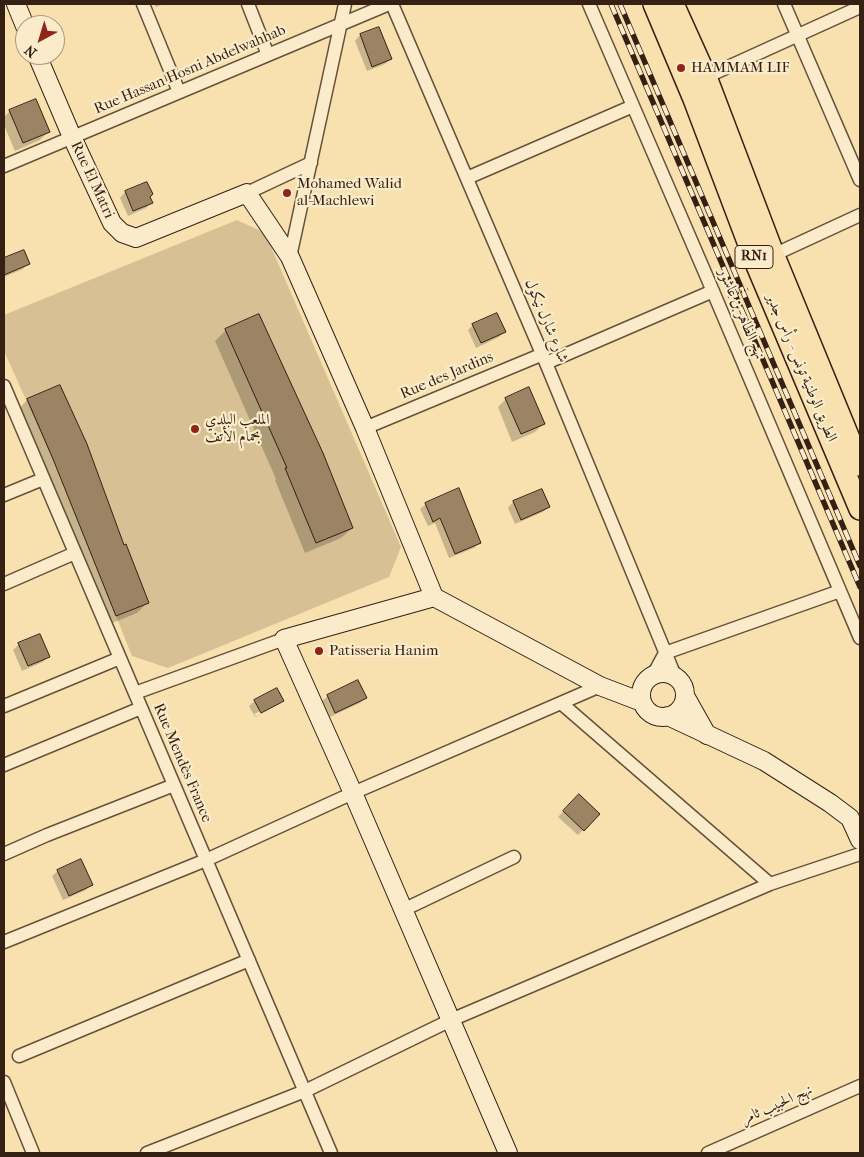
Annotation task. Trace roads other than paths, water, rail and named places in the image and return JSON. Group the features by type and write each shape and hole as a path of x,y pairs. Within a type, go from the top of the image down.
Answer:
{"highway":[{"name":"الطريق الوطنية تونس - رأس جدير","path":"654,4 765,259 860,465"},
{"name":"الطريق الوطنية تونس - رأس جدير","path":"673,4 706,77 765,259 860,508"}],"street":[{"path":"143,4 179,92"},
{"path":"248,4 268,54"},
{"path":"290,257 345,4"},
{"name":"Rue Hassan Hosni Abdelwahhab","path":"4,166 391,4"},
{"name":"شارع شارل نيكول","path":"391,4 545,359 675,676"},
{"name":"نهج الطاهر بن عاشور","path":"589,4 860,638"},
{"path":"784,4 860,180"},
{"path":"706,77 860,7"},
{"name":"Rue El Matri","path":"41,65 112,223 122,233 136,238 248,193"},
{"path":"467,178 633,106"},
{"path":"311,163 248,193 290,257 434,597 600,686 642,702"},
{"path":"765,259 860,216"},
{"name":"Rue des Jardins","path":"364,428 545,359 713,291"},
{"name":"Rue Mendès France","path":"5,395 44,479 331,1153"},
{"path":"4,495 44,479"},
{"path":"4,584 75,553"},
{"path":"840,591 665,654 641,693 642,702 647,710 654,715 668,716 764,761 830,803 850,818 860,840"},
{"path":"135,693 284,639 434,597"},
{"path":"284,639 353,793 508,1153"},
{"path":"4,706 120,658"},
{"path":"4,942 206,860 353,793 600,686 667,673 675,676 684,687 685,696 707,735"},
{"path":"668,716 680,709 685,696"},
{"path":"561,703 770,884"},
{"path":"4,765 141,708"},
{"path":"4,854 174,785"},
{"path":"147,1153 305,1091 450,1020 770,884 860,854"},
{"path":"403,910 514,857"},
{"path":"19,1056 249,960"},
{"path":"4,1082 33,1153"},
{"name":"نهج الحبيب ثامر","path":"716,1152 860,1086"}],"railway":[{"path":"611,4 860,587"},
{"path":"620,4 860,566"}],"place":[{"name":"HAMMAM LIF","path":"681,68"},
{"name":"Mohamed Walid al-Machlewi","path":"287,193"},
{"name":"الملعب البلدي بحمام الأتف","path":"195,429"},
{"name":"Patisseria Hanim","path":"319,651"}]}
